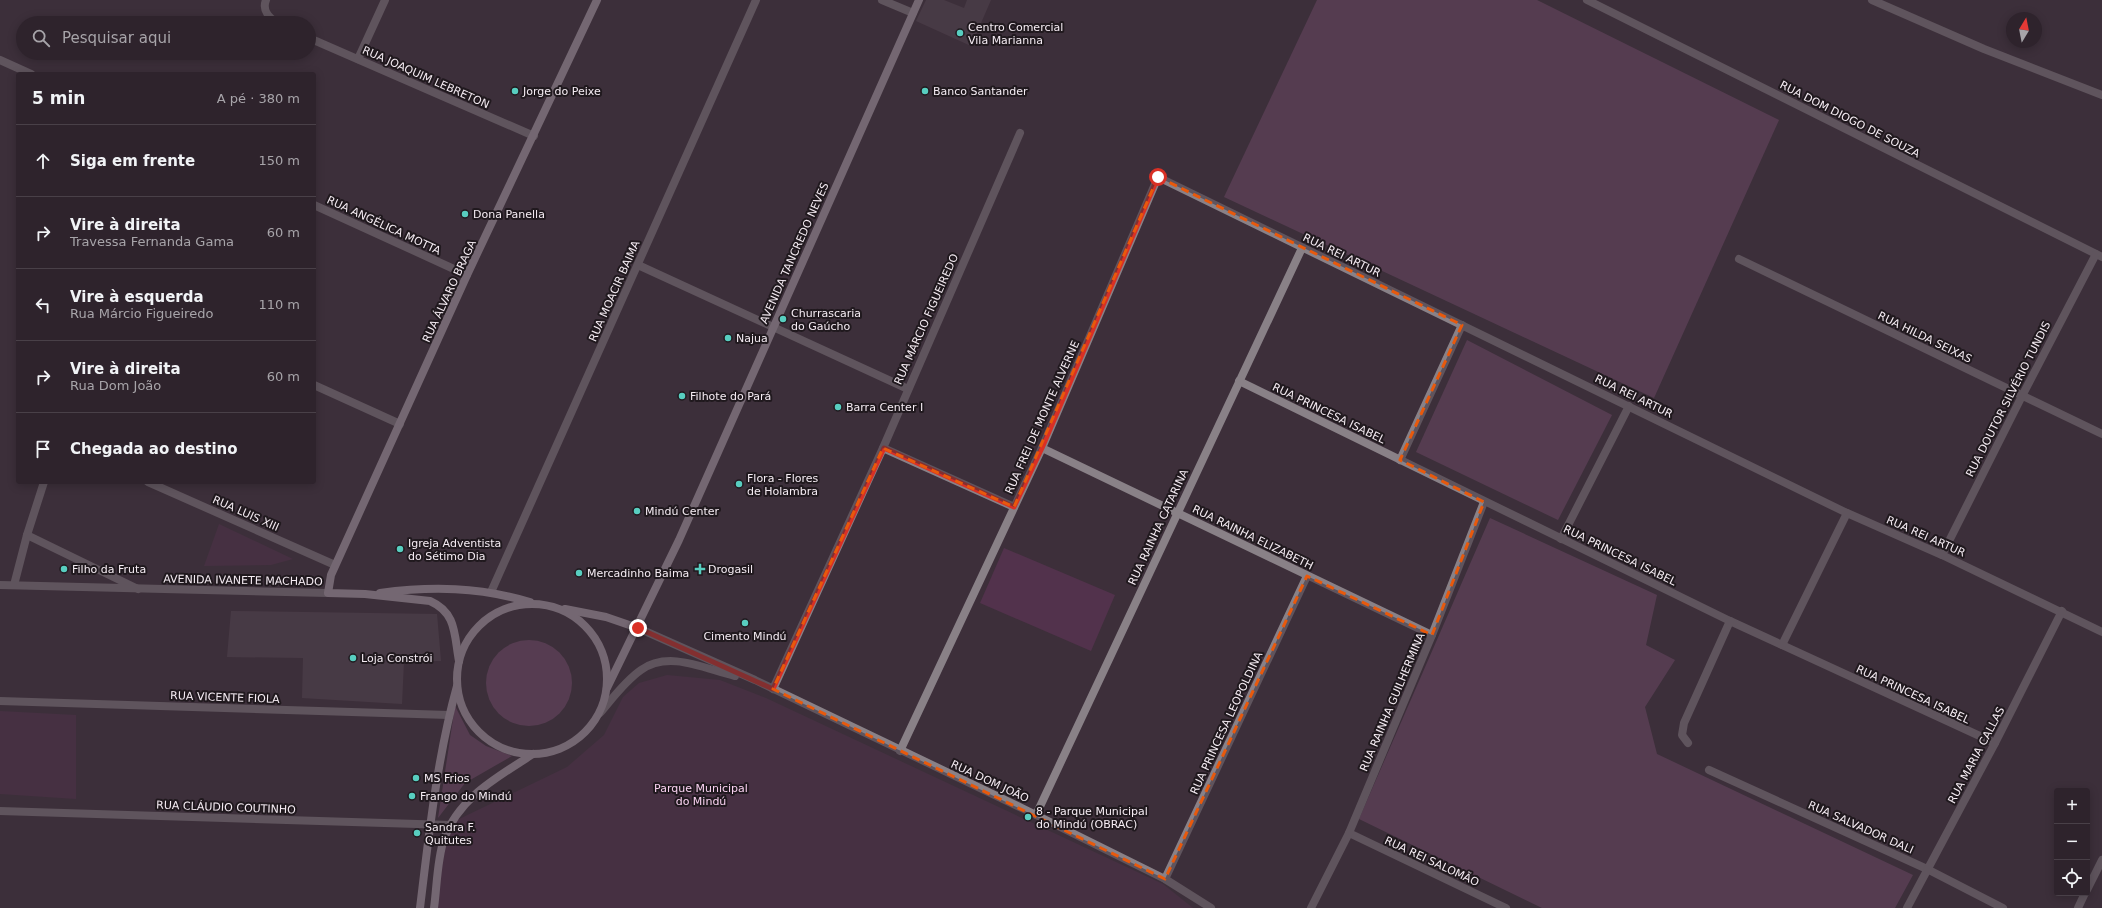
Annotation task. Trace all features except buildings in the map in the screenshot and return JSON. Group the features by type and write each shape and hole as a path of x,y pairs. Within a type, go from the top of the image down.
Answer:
{"main road":[{"name":"RUA ÁLVARO BRAGA","path":"328,593 335,565 467,275 597,0"},
{"name":"AVENIDA TANCREDO NEVES","path":"607,688 638,628 679,540 919,0"},
{"name":"AVENIDA IVANETE MACHADO","path":"365,594 429,588 491,592 539,604"},
{"name":"AVENIDA IVANETE MACHADO","path":"328,593 365,594 430,601 440,605 448,614 452,622 459,661"},
{"path":"420,908 431,824 449,714 457,685 459,661 465,644 475,629 488,618 504,609 521,604 539,604 556,608 572,615 585,626 596,639 604,654 607,671 607,688 600,712 591,726 575,741 550,752 533,754 514,752 496,745 481,734 469,720 461,703 457,685"},
{"name":"RUA DOM JOÃO","path":"556,608 606,616 638,628"},
{"path":"434,908 440,856 450,825 467,801 481,789 533,754"}],"street":[{"path":"266,0 264,6 266,14 268,16"},
{"path":"358,59 386,0"},
{"name":"RUA MOACIR BAIMA","path":"491,592 756,0"},
{"path":"882,0 913,12"},
{"name":"RUA DOM DIOGO DE SOUZA","path":"1587,0 2099,255"},
{"path":"1872,0 1984,49 2102,95"},
{"name":"RUA JOAQUIM LEBRETON","path":"316,41 534,136"},
{"path":"0,60 27,72"},
{"name":"RUA MÁRCIO FIGUEIREDO","path":"773,689 884,448 908,389 1020,133"},
{"name":"RUA REI ARTUR","path":"1158,177 1848,513 2062,611 2102,632"},
{"name":"RUA FREI DE MONTE ALVERNE","path":"900,751 1042,448 1158,177"},
{"name":"RUA ANGÉLICA MOTTA","path":"316,206 467,275"},
{"name":"RUA RAINHA CATARINA","path":"1036,815 1302,248"},
{"name":"RUA DOUTOR SILVÉRIO TUNDIS","path":"1942,555 2022,396 2099,255"},
{"name":"RUA HILDA SEIXAS","path":"1739,259 2102,434"},
{"path":"638,265 908,389"},
{"path":"1400,460 1462,325"},
{"name":"RUA PRINCESA ISABEL","path":"1239,381 1730,621 1995,743"},
{"path":"316,385 400,424"},
{"path":"1561,539 1629,406"},
{"path":"884,448 1014,507"},
{"name":"RUA RAINHA ELIZABETH","path":"1042,448 1177,512 1306,576 1432,635"},
{"path":"14,585 27,535 43,484"},
{"name":"RUA LUIS XIII","path":"153,484 335,565"},
{"name":"RUA RAINHA GUILHERMINA","path":"1310,908 1348,833 1432,635 1484,502"},
{"path":"1782,645 1848,513"},
{"path":"27,535 138,589"},
{"name":"RUA PRINCESA LEOPOLDINA","path":"1165,879 1306,576"},
{"name":"AVENIDA IVANETE MACHADO","path":"0,585 328,593"},
{"name":"RUA MARIA CALLAS","path":"1907,908 1995,743 2062,611"},
{"path":"1688,743 1682,735 1684,723 1730,621"},
{"name":"RUA DOM JOÃO","path":"638,628 755,680 900,751 1036,815 1165,879 1211,908"},
{"name":"RUA DOM JOÃO","path":"600,712 640,671 654,663 673,661 692,664 755,680"},
{"name":"RUA VICENTE FIOLA","path":"0,701 449,714"},
{"name":"RUA SALVADOR DALI","path":"1709,770 1928,869 2003,908"},
{"name":"RUA CLÁUDIO COUTINHO","path":"0,811 450,825"},
{"name":"RUA REI SALOMÃO","path":"1348,833 1506,908"},
{"path":"2090,884 2102,860"},
{"path":"2078,908 2084,896"}],"highlighted area":[{"path":"1158,177 1462,325 1400,460 1484,502 1432,635 1307,576 1165,879 773,689 883,448 1014,507"}],"green space":[{"path":"219,524 293,559 271,565 204,566"},
{"path":"1004,548 1115,595 1091,651 980,603"},
{"name":"Parque Municipal do Mindú","path":"667,675 720,680 766,698 1163,884 1193,908 435,908 441,853 455,821 567,767 604,735 623,697 639,683"},
{"path":"0,711 76,715 76,799 0,794"}],"shaded area":[{"path":"1317,0 1537,0 1779,120 1654,398 1224,197"},
{"path":"1467,340 1612,415 1558,520 1416,452"},
{"path":"1490,518 1657,595 1646,645 1675,660 1645,707 1657,754 1913,875 1895,908 1542,908 1359,819"},
{"path":"529,640 537,641 553,647 565,659 571,675 571,691 565,707 553,719 537,725 529,726 521,725 505,719 493,707 487,691 486,683 487,675 493,659 505,647 521,641"},
{"path":"455,706 470,735 486,746 512,756 465,783 438,818"}],"place":[{"name":"Centro Comercial Vila Marianna","path":"960,33"},
{"name":"Jorge do Peixe","path":"515,91"},
{"name":"Banco Santander","path":"925,91"},
{"name":"Dona Panella","path":"465,214"},
{"name":"Churrascaria do Gaúcho","path":"783,319"},
{"name":"Najua","path":"728,338"},
{"name":"Filhote do Pará","path":"682,396"},
{"name":"Barra Center I","path":"838,407"},
{"name":"Flora - Flores de Holambra","path":"739,484"},
{"name":"Mindú Center","path":"637,511"},
{"name":"Igreja Adventista do Sétimo Dia","path":"400,549"},
{"name":"Filho da Fruta","path":"64,569"},
{"name":"Drogasil","path":"700,569"},
{"name":"Mercadinho Baima","path":"579,573"},
{"name":"Cimento Mindú","path":"745,623"},
{"name":"Loja Constrói","path":"353,658"},
{"name":"MS Frios","path":"416,778"},
{"name":"Frango do Mindú","path":"412,796"},
{"name":"8 - Parque Municipal do Mindú (OBRAC)","path":"1028,817"},
{"name":"Sandra F. Quitutes","path":"417,833"}],"route":[{"path":"638,628 773,689 884,448 1014,507 1042,448 1158,177"}]}
